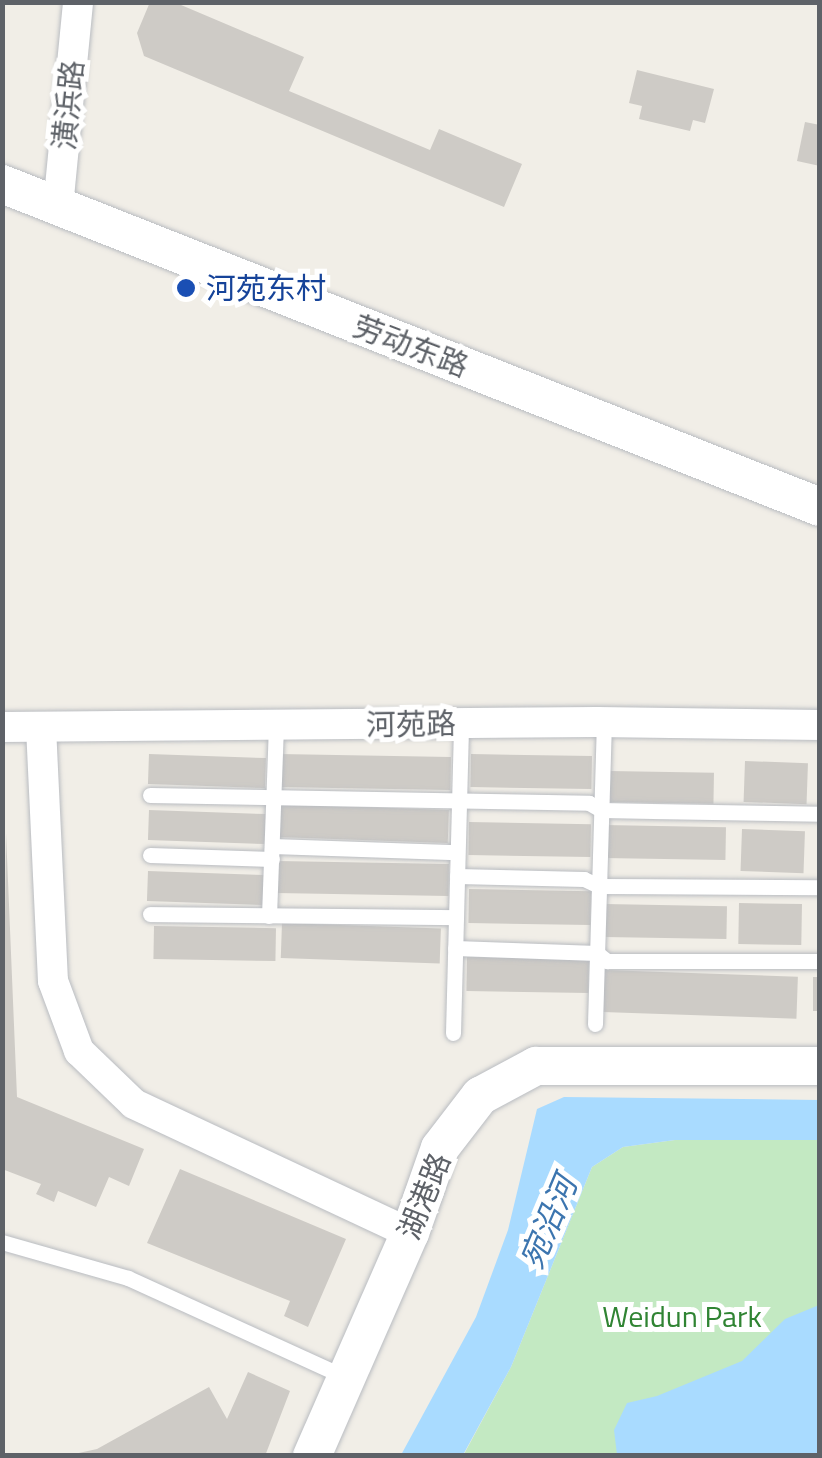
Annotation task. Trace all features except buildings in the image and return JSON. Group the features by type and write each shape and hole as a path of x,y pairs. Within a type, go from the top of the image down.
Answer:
{"street":[{"name":"潢浜路","path":"58,207 78,2"},
{"name":"劳动东路","path":"2,184 820,507"},
{"name":"河苑路","path":"2,727 604,722 820,725"},
{"path":"41,727 53,981 79,1052 134,1104 410,1234"},
{"name":"湖港路","path":"312,1456 410,1234 440,1148 480,1096 536,1066 820,1066"}],"lane":[{"path":"595,1024 604,722"},
{"path":"452,1034 460,723"},
{"path":"269,916 276,725"},
{"path":"150,795 589,804 601,810 820,814"},
{"path":"150,855 457,852"},
{"path":"457,876 584,880 599,886 820,887"},
{"path":"150,914 456,917"},
{"path":"455,948 597,953 608,962 820,961"},
{"path":"2,1242 20,1244 128,1278 347,1378"}],"green space":[{"name":"Weidun Park","path":"819,1134 819,1455 463,1456 511,1367 592,1167 623,1147 675,1140"}],"water":[{"name":"宛沿河","path":"564,1097 819,1100 819,1140 675,1140 623,1147 592,1167 511,1367 463,1455 401,1455 476,1317 508,1230 537,1109"},
{"path":"819,1305 819,1455 617,1455 614,1430 627,1403 657,1396 742,1361 785,1319"}],"place":[{"name":"河苑东村","path":"186,288"}]}
